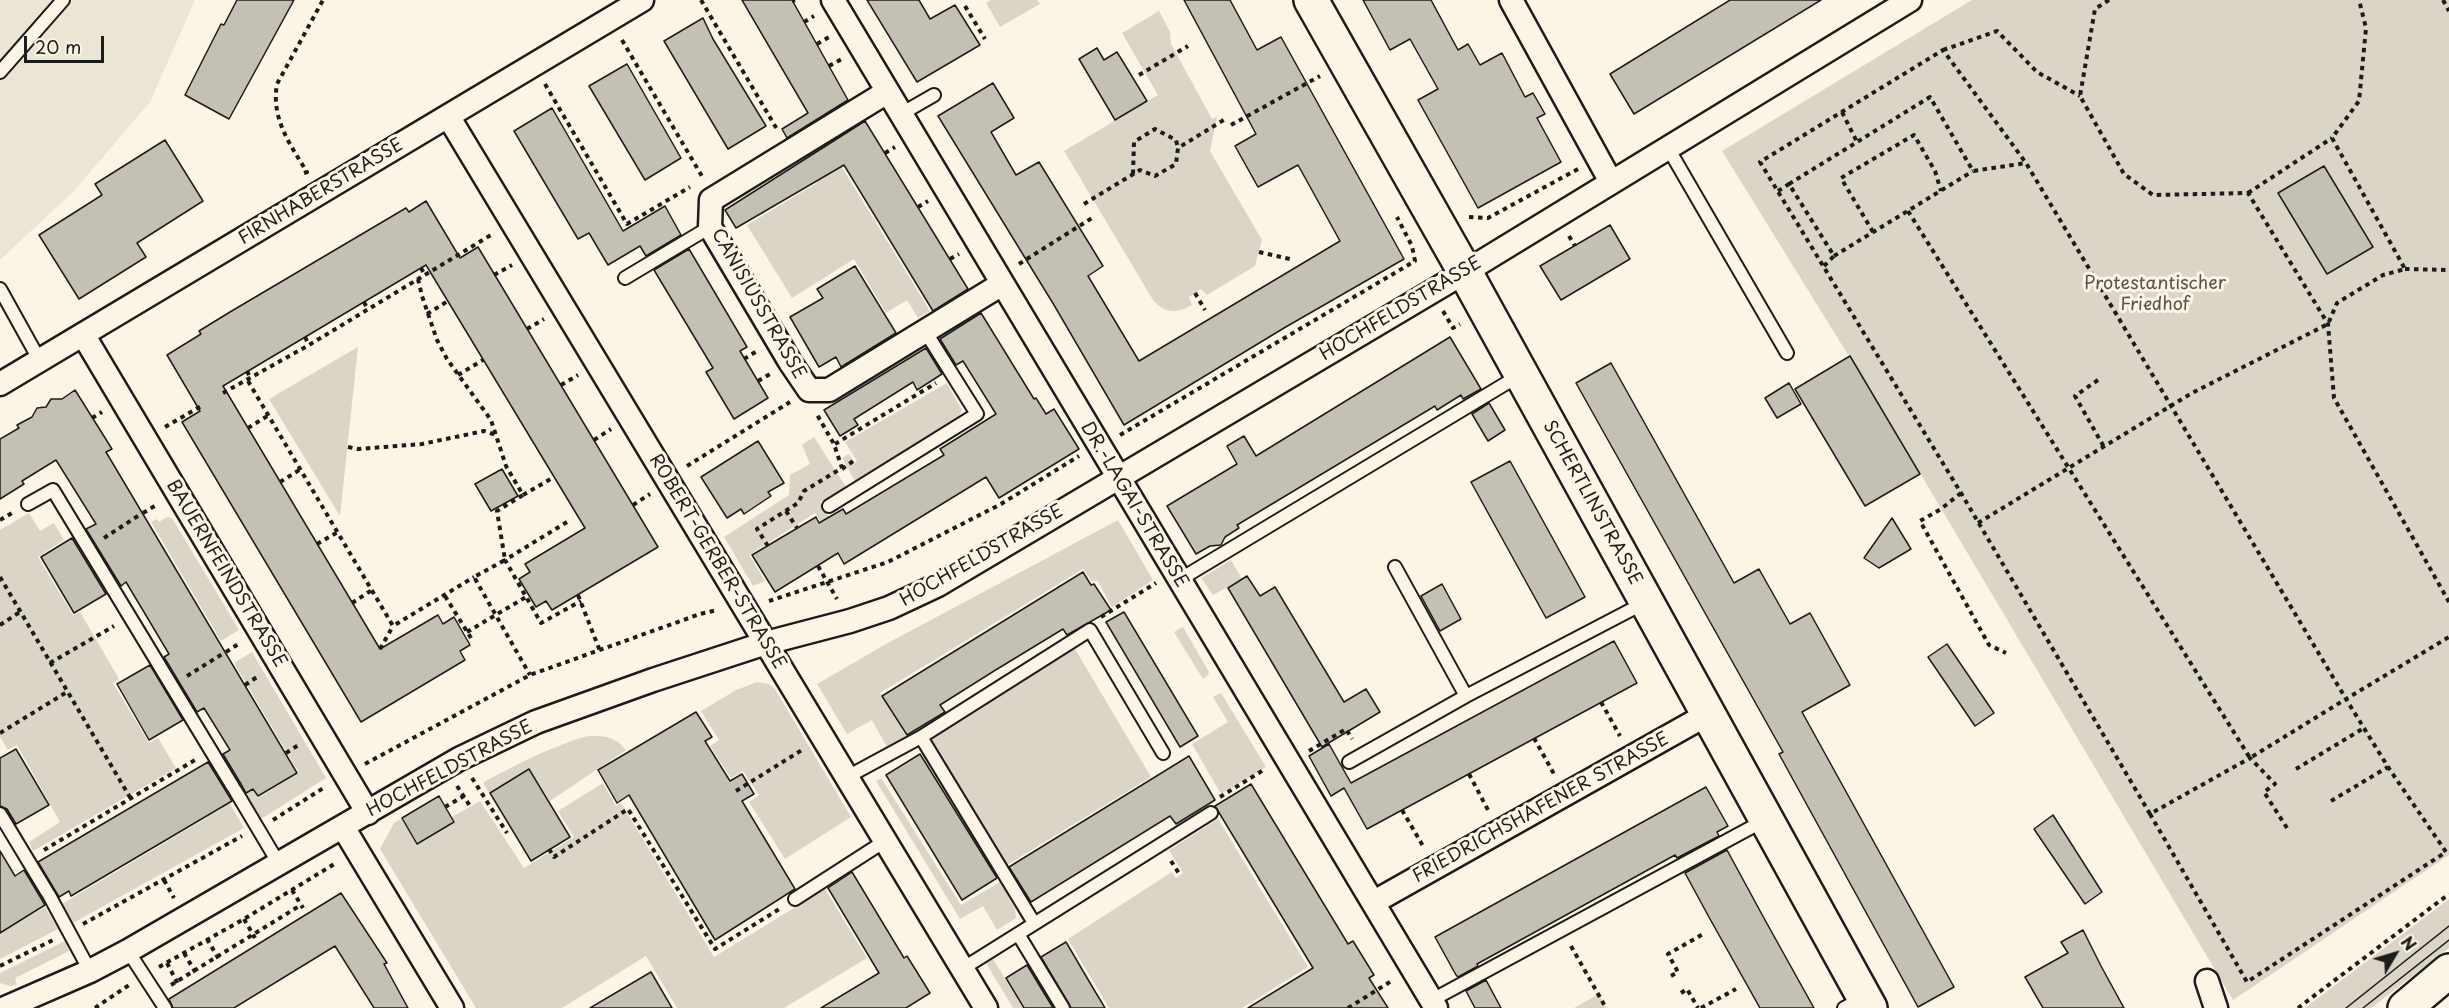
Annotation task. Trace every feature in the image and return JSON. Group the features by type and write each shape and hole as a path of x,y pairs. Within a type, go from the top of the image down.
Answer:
{"street":[{"name":"FIRNHABERSTRASSE","path":"0,384 84,336 642,0"},
{"name":"DR.-LAGAI-STRASSE","path":"833,0 1434,1004"},
{"name":"SCHERTLINSTRASSE","path":"1311,0 1647,601 1766,820 1859,1004"},
{"path":"1511,0 1611,182"},
{"name":"HOCHFELDSTRASSE","path":"5,1008 90,971 128,951 459,759 537,722 653,680 766,643 850,621 889,608 938,585 1465,272 1910,0"},
{"name":"CANISIUSSTRASSE","path":"887,92 711,200 710,227 790,362 812,390 829,390 926,331 1000,280"},
{"name":"ROBERT-GERBER-STRASSE","path":"448,116 885,840 962,969 980,1006"},
{"name":"BAUERNFEINDSTRASSE","path":"84,336 368,813"},
{"name":"FRIEDRICHSHAFENER STRASSE","path":"1374,902 1708,714"},
{"path":"343,827 452,1008"},
{"path":"2405,1008 2449,971"},
{"path":"2206,981 2216,1008"}],"lane":[{"path":"0,72 63,0"},
{"path":"901,114 934,95"},
{"path":"1668,148 1787,353"},
{"path":"625,278 710,227"},
{"path":"0,289 40,361"},
{"path":"829,506 977,414 926,331"},
{"path":"1179,580 1521,374"},
{"path":"28,504 53,490 279,864"},
{"path":"1395,567 1466,696"},
{"path":"1349,762 1466,696 1647,601"},
{"path":"847,777 921,736 1090,630 1163,753"},
{"path":"921,736 1034,923"},
{"path":"962,969 1211,813"},
{"path":"0,814 48,894 90,971"},
{"path":"1434,1004 1766,820"},
{"path":"795,899 885,840"},
{"path":"1018,934 1063,1008"},
{"path":"128,951 165,1008"}],"path":[{"path":"297,178 307,172 280,124 275,98 277,84 323,0"},
{"path":"701,0 779,133"},
{"path":"2080,96 2095,9 2109,0"},
{"path":"1943,50 2026,163 2346,699 2388,767 2446,852 2247,982 1961,493 1760,162 1943,50 1997,31 2037,72 2080,96 2124,174 2153,195 2248,193 2332,138 2359,101 2366,28 2359,0"},
{"path":"2443,0 2449,11"},
{"path":"965,6 985,39"},
{"path":"617,32 703,179"},
{"path":"1140,75 1188,46"},
{"path":"1315,66 1326,86"},
{"path":"1231,125 1320,76"},
{"path":"542,78 627,224 713,173"},
{"path":"1778,191 1930,97 1973,171"},
{"path":"1842,112 1857,142"},
{"path":"1178,148 1227,118"},
{"path":"1084,204 1140,170 1155,176 1176,164 1178,148 1176,140 1155,129 1134,142 1133,174"},
{"path":"1873,232 1841,178 1914,135 1935,171 1941,191"},
{"path":"2332,138 2405,269"},
{"path":"1462,217 1488,218 1598,158"},
{"path":"1824,266 1834,256 1973,171 2026,163"},
{"path":"1789,184 1834,256"},
{"path":"2248,193 2328,324 2334,398 2449,602"},
{"path":"1908,211 2250,758 2275,784 2264,792 2288,828"},
{"path":"0,966 69,932 258,829 345,775 530,675 700,614 770,601 888,562 991,509 1415,261 1412,246 1396,216"},
{"path":"1000,280 1092,218"},
{"path":"223,393 309,345 512,223"},
{"path":"1259,252 1290,258"},
{"path":"421,268 425,275"},
{"path":"1978,523 2171,405 2328,324 2337,303 2383,275 2405,269 2449,270"},
{"path":"418,279 427,314 447,359 491,420 506,466 523,495"},
{"path":"1195,293 1205,310"},
{"path":"427,314 448,301"},
{"path":"364,302 368,310"},
{"path":"305,337 309,345"},
{"path":"458,375 483,360"},
{"path":"247,371 249,380 269,415 393,626"},
{"path":"834,444 952,374"},
{"path":"2098,380 2075,396 2104,447"},
{"path":"812,390 811,404 834,444 842,468"},
{"path":"684,468 812,390"},
{"path":"146,439 203,405"},
{"path":"248,428 269,415"},
{"path":"348,447 358,449 422,444 484,431 497,435"},
{"path":"768,546 757,529 798,503 804,491 856,459"},
{"path":"280,482 301,469"},
{"path":"554,477 497,511 505,560 541,623 581,601"},
{"path":"1961,493 1941,509 1920,521 1989,645 2007,653"},
{"path":"786,511 797,528"},
{"path":"88,548 141,514"},
{"path":"380,649 393,626 567,522"},
{"path":"317,544 338,532"},
{"path":"818,566 850,621"},
{"path":"0,577 131,799"},
{"path":"474,578 530,675"},
{"path":"1124,603 1157,583"},
{"path":"352,603 372,590"},
{"path":"578,595 600,651"},
{"path":"445,596 471,638"},
{"path":"466,632 526,597"},
{"path":"0,625 20,612"},
{"path":"50,663 98,635"},
{"path":"2150,814 2250,758 2449,637"},
{"path":"171,686 224,653"},
{"path":"0,733 67,692"},
{"path":"1601,702 1632,757"},
{"path":"2296,769 2364,728"},
{"path":"1320,745 1336,735"},
{"path":"736,791 823,737"},
{"path":"1534,738 1565,795"},
{"path":"1211,813 1207,804 1286,757"},
{"path":"42,851 197,759"},
{"path":"459,759 507,833"},
{"path":"2331,801 2388,767"},
{"path":"1469,774 1500,832"},
{"path":"164,779 167,786"},
{"path":"445,807 464,796"},
{"path":"122,804 125,811"},
{"path":"549,849 554,857 628,809 715,949 795,899"},
{"path":"1402,810 1435,868"},
{"path":"75,832 79,838"},
{"path":"95,1008 144,975 244,919 322,871"},
{"path":"164,880 175,899"},
{"path":"156,994 178,984 302,906 292,890"},
{"path":"2298,1008 2449,894"},
{"path":"244,919 254,936"},
{"path":"1671,976 1678,972 1668,954 1705,933"},
{"path":"207,939 219,959"},
{"path":"1574,950 1606,1008"},
{"path":"184,952 196,973"},
{"path":"166,963 178,984"},
{"path":"1348,1008 1413,968"},
{"path":"1681,993 1687,990 1699,1008 1736,989"}],"shaded area":[{"path":"0,0 195,0 150,102 74,191 0,260"}],"green space":[{"path":"991,0 1037,0 1040,4 1000,27 986,3"},
{"name":"Protestantischer Friedhof","path":"1972,0 2449,0 2449,855 2233,1000 1892,426 1722,151"},
{"path":"1159,11 1170,32 1171,44 1212,119 1217,117 1210,151 1262,240 1255,266 1207,295 1201,289 1189,297 1192,305 1176,311 1166,310 1153,300 1064,151 1158,95 1122,33"},
{"path":"827,143 930,311 918,318 907,300 886,313 854,259 792,298 747,225 817,183 804,158"},
{"path":"358,347 340,516 269,399"},
{"path":"947,383 962,410 958,419 856,483 842,458 849,454 855,463 857,461 845,442"},
{"path":"814,437 846,487 820,502 831,520 823,525 815,513 749,555 765,581 753,586 724,537 789,495 790,475 810,464 802,445"},
{"path":"29,513 40,531 54,523 64,540 38,557 73,615 80,612 119,679 113,683 149,743 158,738 176,768 33,851 29,842 60,822 17,745 8,750 0,737 0,530"},
{"path":"167,517 172,518 239,630 221,641 151,522 157,519 159,522"},
{"path":"1118,520 1153,580 1112,607 1097,580 1092,582 1083,569 880,693 907,738 888,749 872,720 847,734 817,684 886,644"},
{"path":"1231,560 1242,579 1213,595 1201,578"},
{"path":"1183,627 1209,672 1203,679 1174,632"},
{"path":"1072,644 1151,777 1007,865 927,736"},
{"path":"252,652 326,778 261,819 242,788 248,784 258,798 299,773 234,663"},
{"path":"757,682 769,684 775,689 851,817 785,859 749,802 759,795 743,771 731,778 710,746 719,740 701,711 736,690"},
{"path":"1221,693 1266,767 1221,794 1192,744 1228,722 1213,697"},
{"path":"588,736 609,738 618,742 626,750 550,801 529,768 489,793 484,785 484,782 535,756"},
{"path":"881,778 961,905 1000,882 1015,909 1016,918 997,930 983,906 960,919 876,781"},
{"path":"603,783 616,806 621,803 714,957 825,889 867,958 784,1008 677,1008 646,956 562,1008 476,1008 380,849 394,823 402,818 417,843 454,822 452,817 480,801 524,868 574,837 558,811"},
{"path":"226,797 244,828 73,923 62,904 223,808 219,801"},
{"path":"1218,819 1308,967 1242,1008 1109,1008 1068,939 1172,872 1176,878 1183,873 1169,850"},
{"path":"2449,899 2449,948 2371,1008 2305,1008"},
{"path":"45,907 58,929 0,959 0,934"},
{"path":"65,941 69,951 15,978 17,985 9,986 0,983 0,973"},
{"path":"993,959 1023,1008 1013,1008 986,963"},
{"path":"1599,994 1606,1008 1574,1008"}],"building":[{"path":"237,0 294,0 229,119 185,95 221,24 224,25"},
{"path":"742,0 792,0 848,100 787,138 782,129 808,113"},
{"path":"867,0 919,0 930,19 955,5 980,45 917,82"},
{"path":"1184,0 1230,0 1257,50 1281,37 1404,259 1284,328 1124,425 1054,305 938,116 993,83 1014,118 991,132 1016,175 1039,162 1103,266 1088,276 1139,361 1340,241 1298,165 1258,187 1235,146 1256,134"},
{"path":"1363,0 1431,0 1458,50 1468,44 1480,65 1502,53 1525,97 1533,93 1545,114 1537,118 1561,162 1478,208 1418,100 1438,89 1410,39 1390,50"},
{"path":"1730,0 1821,0 1634,114 1610,74"},
{"path":"703,18 713,39 766,126 728,149 664,41"},
{"path":"1097,48 1104,60 1117,52 1147,101 1115,120 1079,59"},
{"path":"627,64 681,158 645,180 589,86"},
{"path":"552,108 623,231 665,206 681,235 646,256 640,246 608,265 589,233 578,239 514,131"},
{"path":"865,121 968,289 933,311 844,165 736,228 725,210"},
{"path":"165,140 203,201 137,243 146,257 79,299 39,235 102,195 95,184"},
{"path":"2324,166 2373,247 2327,274 2278,193"},
{"path":"426,201 460,258 478,247 658,547 552,610 546,601 536,607 519,579 530,572 525,564 585,528 426,265 223,386 380,649 438,615 443,624 454,617 470,645 460,651 465,660 361,722 182,422 200,411 167,355 201,334 199,331 230,312 406,208 409,212"},
{"path":"1610,225 1630,259 1561,300 1540,266"},
{"path":"689,249 747,347 740,351 768,398 734,419 706,372 713,368 654,270"},
{"path":"855,266 896,333 841,367 836,357 819,367 790,317 823,298 817,289"},
{"path":"981,313 1034,399 1036,398 1046,414 1054,409 1079,449 999,498 986,477 844,564 838,553 775,592 752,555 816,517 819,523 843,509 846,514 944,455 940,449 996,414 963,361 956,365 940,339"},
{"path":"1450,337 1481,389 1463,399 1461,395 1437,410 1435,406 1237,525 1239,528 1225,537 1221,545 1210,546 1196,554 1167,506 1237,464 1227,446 1244,436 1256,456"},
{"path":"926,348 942,374 917,390 913,382 854,419 858,425 840,436 824,410"},
{"path":"1850,356 1920,474 1865,506 1795,389"},
{"path":"1611,363 1734,583 1759,569 1790,624 1810,613 1850,685 1802,712 1954,987 1918,1007 1779,754 1783,752 1576,383"},
{"path":"1789,383 1801,404 1777,418 1765,398"},
{"path":"75,390 112,449 106,452 297,773 258,796 253,789 246,793 223,754 230,750 204,708 197,712 164,657 169,654 126,582 121,586 86,529 96,524 56,460 22,481 24,484 0,499 0,439 19,428 17,425 32,417 37,408 46,407 51,399 62,399"},
{"path":"1489,403 1505,430 1488,441 1472,414"},
{"path":"758,441 784,483 768,492 771,496 744,514 741,509 727,518 701,477"},
{"path":"1510,461 1585,597 1546,618 1471,482"},
{"path":"502,469 518,496 491,511 475,484"},
{"path":"1892,518 1911,549 1879,568 1864,558"},
{"path":"72,538 106,594 74,613 41,557"},
{"path":"1083,572 1111,610 1067,635 1063,629 994,671 940,705 945,712 907,735 882,696"},
{"path":"1247,576 1260,596 1275,587 1344,702 1366,689 1380,712 1322,747 1228,588"},
{"path":"1442,584 1461,619 1440,631 1421,596"},
{"path":"1124,612 1198,736 1180,747 1106,622"},
{"path":"1614,641 1637,683 1367,829 1344,788 1331,796 1309,756 1329,744 1351,783"},
{"path":"1947,644 1994,713 1975,726 1928,657"},
{"path":"150,665 183,720 149,740 117,684"},
{"path":"696,712 712,737 705,741 730,781 742,774 754,794 742,801 795,889 715,940 629,795 617,803 598,770"},
{"path":"16,749 49,805 16,824 7,809 0,806 0,758"},
{"path":"920,754 997,878 962,900 886,775"},
{"path":"1189,756 1215,800 1176,824 1170,816 1031,902 1009,867"},
{"path":"208,762 232,801 71,896 69,891 59,897 38,862"},
{"path":"529,769 570,837 531,861 490,793"},
{"path":"1251,784 1348,944 1353,941 1374,975 1369,978 1388,1008 1248,1008 1313,968 1215,806"},
{"path":"1706,787 1728,826 1717,832 1719,836 1677,858 1675,855 1477,964 1478,966 1458,977 1456,975 1435,937"},
{"path":"439,796 454,822 417,844 402,818"},
{"path":"2053,815 2102,892 2085,904 2034,829"},
{"path":"1727,850 1814,1008 1760,1008 1710,919 1685,873"},
{"path":"0,851 15,876 24,870 45,905 0,933"},
{"path":"852,872 904,958 907,956 930,993 906,1008 821,1008 879,973 828,888"},
{"path":"341,893 387,963 384,964 408,1008 374,1008 335,946 234,1008 173,1008 169,999"},
{"path":"2083,930 2124,1008 2043,1008 2025,977 2068,953 2061,942"},
{"path":"1066,942 1105,1008 1071,1008 1041,957"},
{"path":"1027,965 1053,1008 1024,1008 1006,978"},
{"path":"651,972 672,1008 590,1008"},
{"path":"1486,980 1501,1008 1475,1008 1466,991"}],"tram line":[{"path":"2346,1008 2449,926"},
{"path":"2363,1008 2449,940"}]}
